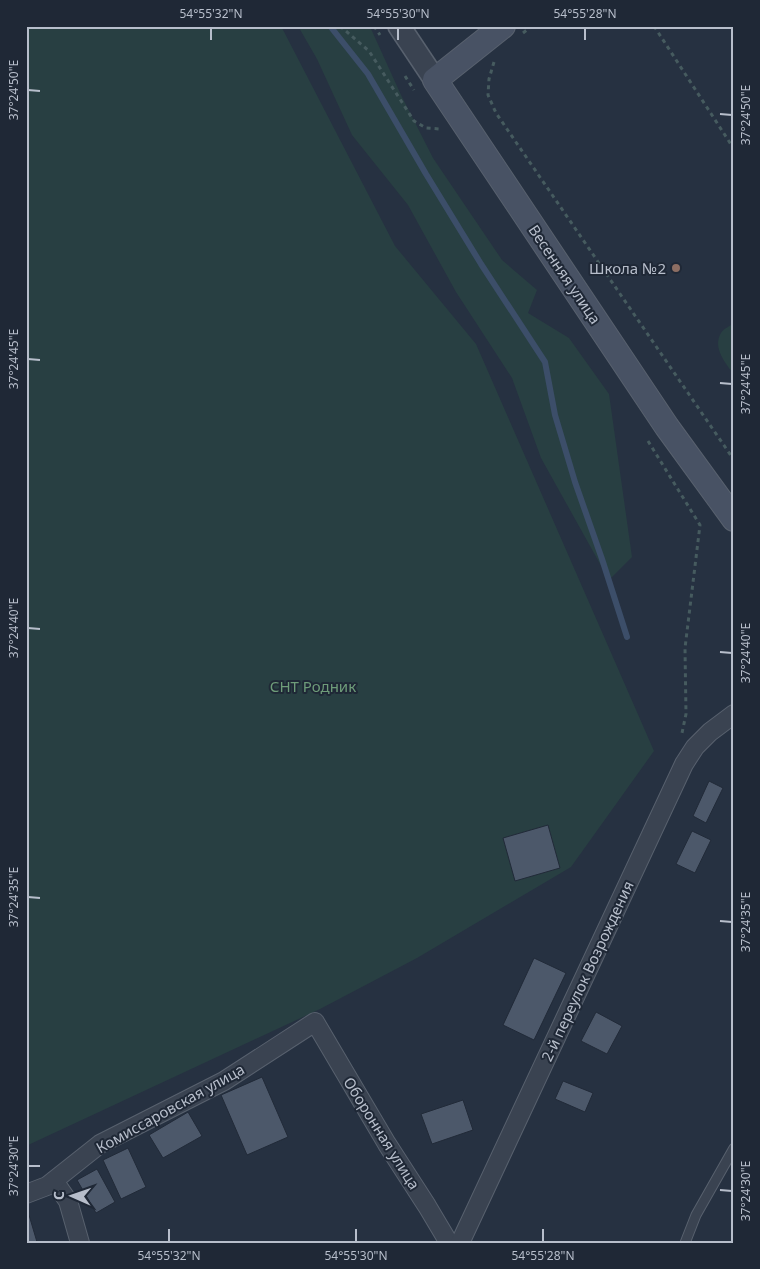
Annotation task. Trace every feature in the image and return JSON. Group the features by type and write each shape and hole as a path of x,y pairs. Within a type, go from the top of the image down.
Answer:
{"main road":[{"path":"435,80 511,32"},
{"name":"Весенняя улица","path":"435,80 667,427 734,519"}],"street":[{"name":"Весенняя улица","path":"399,26 435,80"},
{"name":"2-й переулок Возрождения","path":"460,1243 684,764 695,747 710,732 734,714"},
{"name":"Комиссаровская улица","path":"26,1194 47,1186 100,1144 224,1081 315,1022"},
{"name":"Оборонная улица","path":"315,1022 387,1144 449,1243"},
{"path":"54,1181 68,1201 80,1243"}],"lane":[{"path":"685,1243 696,1215 734,1148"}],"path":[{"path":"340,26 369,51 414,121 426,128 440,129"},
{"path":"511,32 532,26"},
{"path":"654,26 734,149"},
{"path":"496,58 492,64 488,79 488,95 496,113 734,460"},
{"path":"684,764 678,756 686,714 685,648 700,525"}],"green space":[{"name":"СНТ Родник","path":"26,26 281,26 395,246 476,344 654,751 571,867 417,958 320,1009 26,1146"},
{"path":"298,26 369,26 433,158 502,260 537,290 528,313 569,338 609,394 632,557 609,580 541,458 512,378 456,292 408,205 352,135 317,59"},
{"path":"734,323 734,375 721,355 718,344 722,332"}],"building":[{"path":"709,781 723,788 706,823 693,816"},
{"path":"548,825 560,868 515,881 503,838"},
{"path":"692,831 711,840 695,873 676,864"},
{"path":"534,958 566,973 534,1040 503,1025"},
{"path":"596,1012 622,1026 607,1054 581,1041"},
{"path":"262,1077 288,1137 247,1155 221,1095"},
{"path":"563,1081 593,1093 585,1112 555,1099"},
{"path":"463,1100 473,1130 432,1144 421,1114"},
{"path":"188,1112 202,1136 163,1158 149,1135"},
{"path":"128,1148 146,1187 121,1199 103,1160"},
{"path":"97,1169 115,1202 96,1213 77,1180"},
{"path":"26,1215 29,1215 37,1242 26,1243"}],"waterway":[{"path":"330,26 368,74 481,264 545,362 555,415 575,482 627,637"}],"place":[{"name":"Школа №2","path":"676,268"}]}
